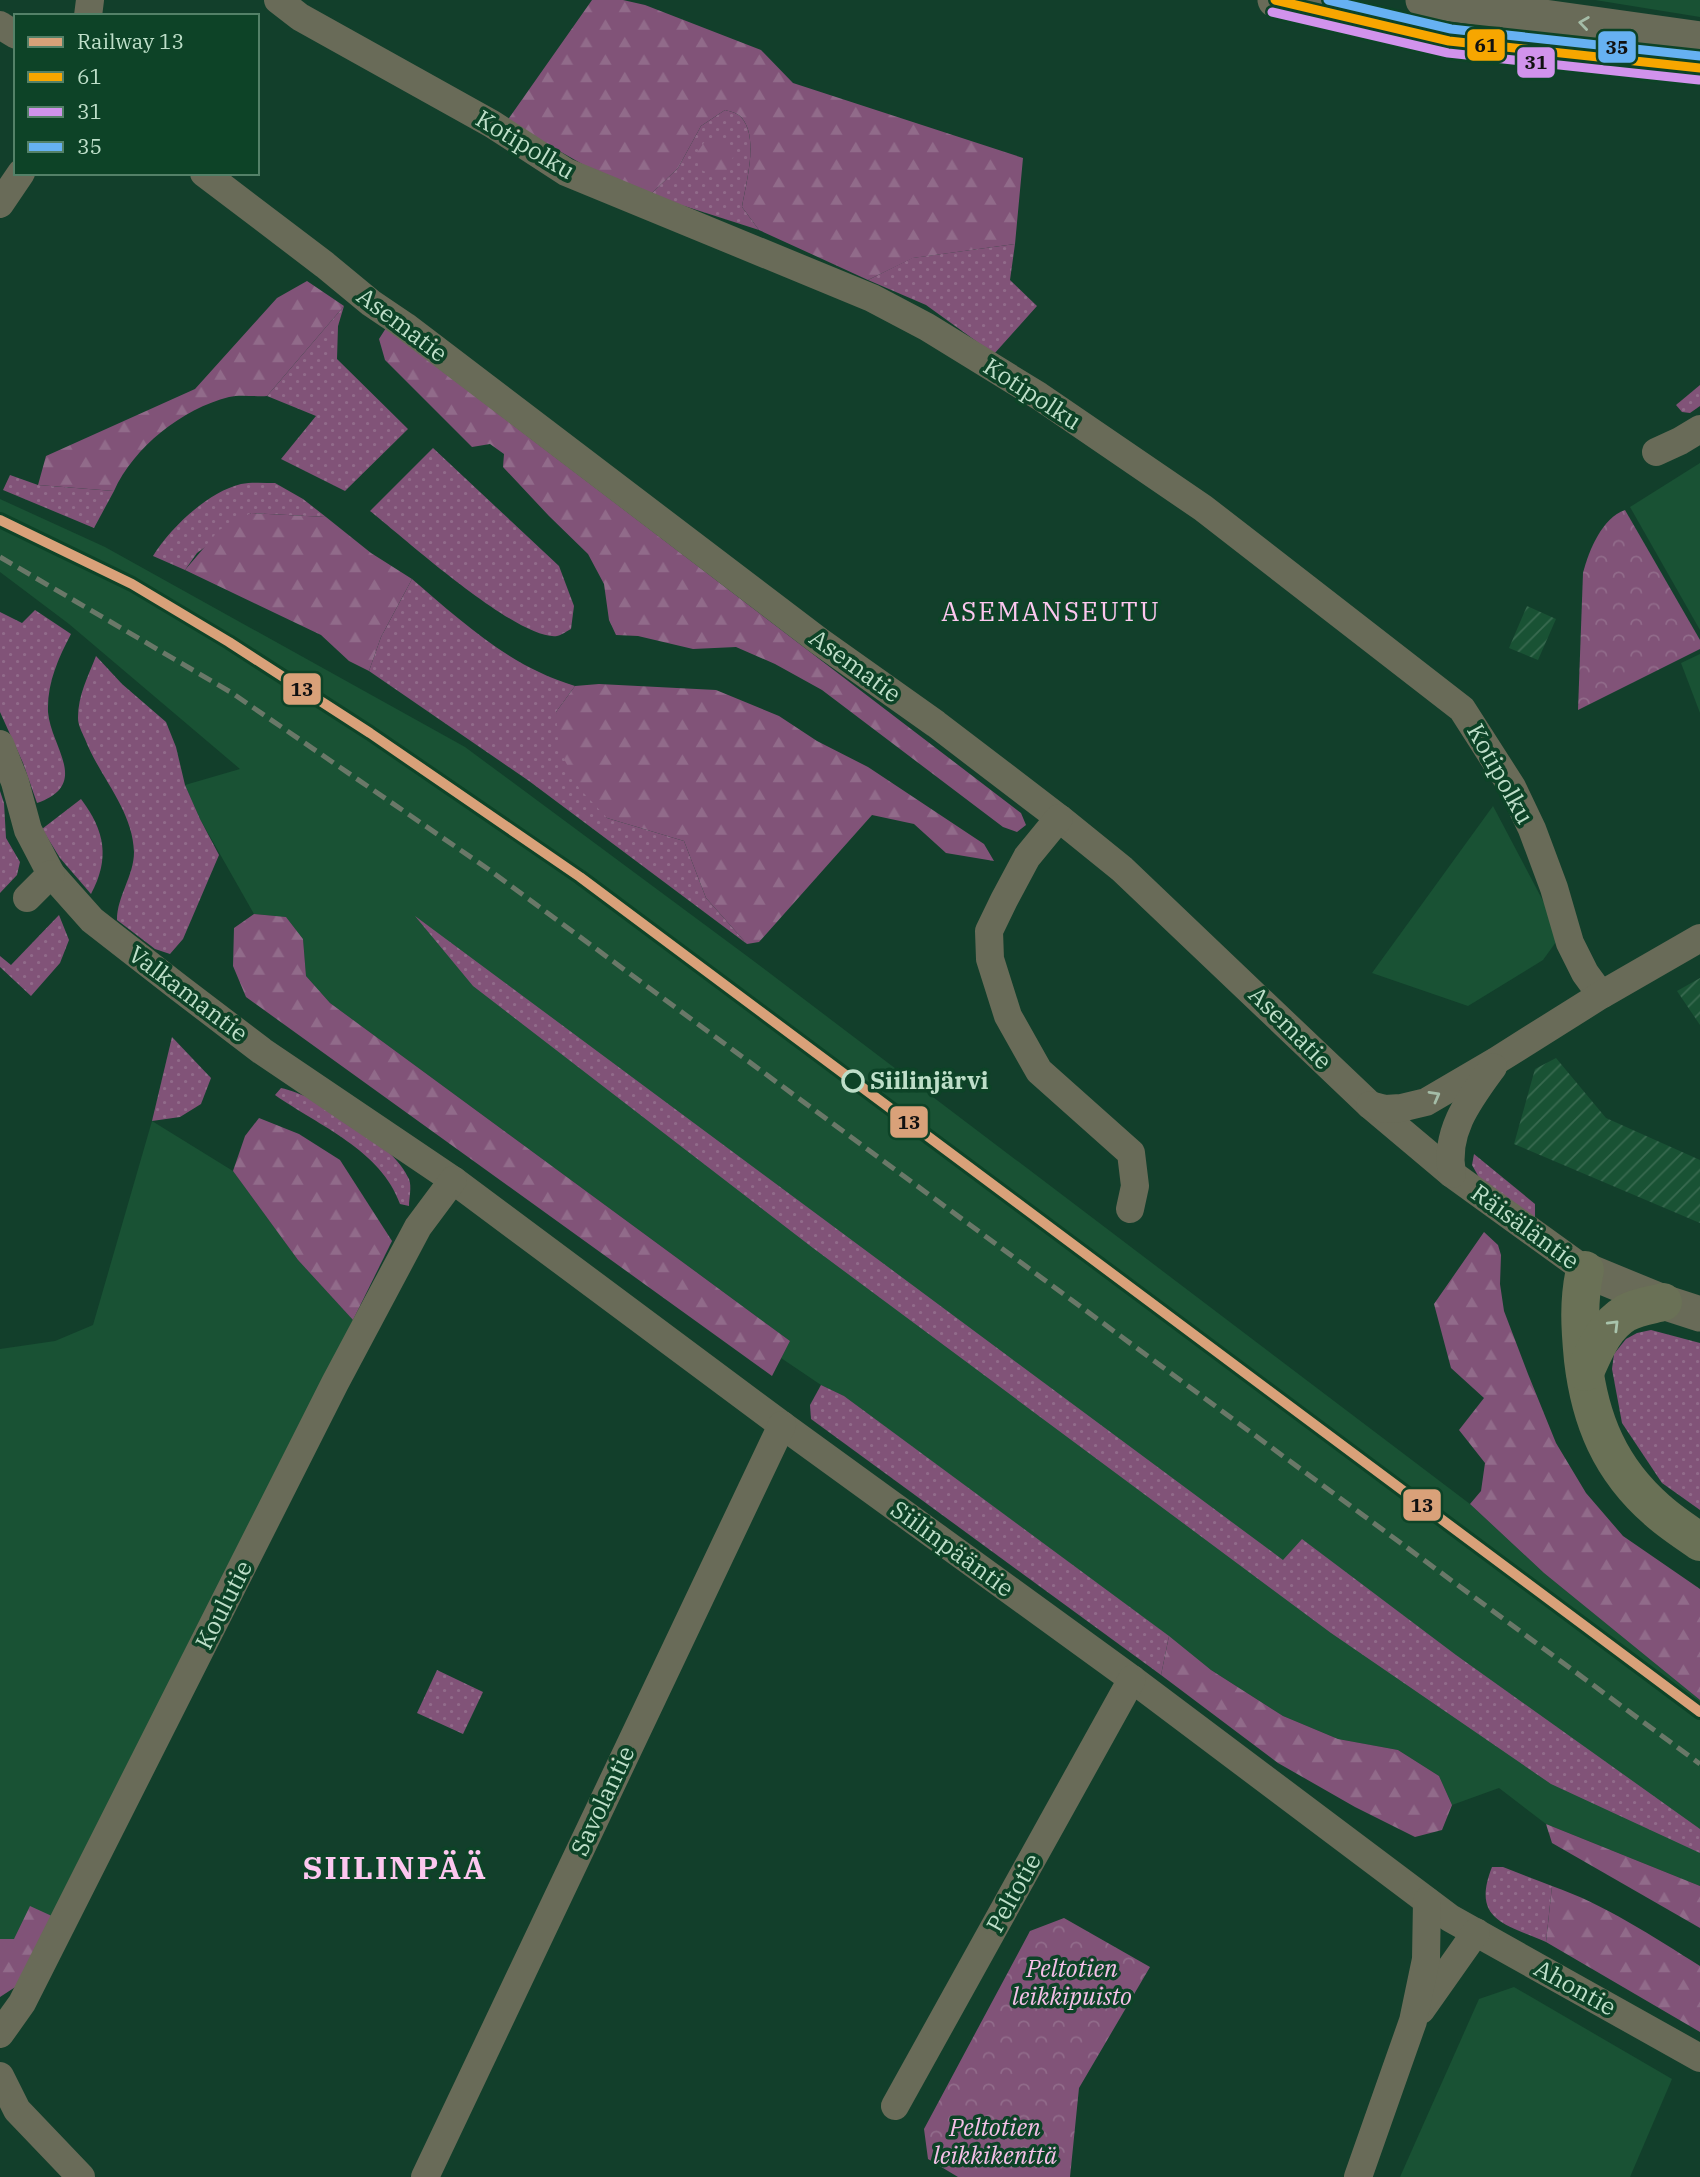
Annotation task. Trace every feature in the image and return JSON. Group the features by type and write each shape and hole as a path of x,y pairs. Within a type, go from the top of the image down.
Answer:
{"main road":[{"path":"1585,1270 1579,1295 1580,1331 1594,1419 1624,1475 1658,1511 1700,1542"},
{"path":"1585,1372 1598,1343 1611,1325 1627,1313 1663,1302"}],"street":[{"name":"Kotipolku","path":"278,0 300,17 492,124 566,172 872,298 918,322 1039,396 1203,508 1462,709 1517,797 1532,829 1570,943 1585,974 1601,995"},
{"path":"1275,0 1449,41 1700,68"},
{"path":"1423,0 1700,39"},
{"path":"0,204 20,175"},
{"name":"Asematie","path":"207,175 371,303 1059,818 1122,869 1370,1105"},
{"path":"1656,452 1700,429"},
{"name":"Valkamantie","path":"0,744 15,782 28,830 51,874 92,920 262,1051 453,1180"},
{"path":"1059,818 1027,857 1004,900 989,931 990,959 1008,1016 1039,1071 1131,1153 1135,1186 1130,1209"},
{"path":"27,898 51,874"},
{"path":"1370,1105 1385,1109 1426,1102 1700,938"},
{"path":"1452,1174 1449,1149 1455,1128 1473,1094 1496,1061"},
{"name":"Räisäläntie","path":"1370,1105 1452,1174 1585,1270 1700,1314"},
{"name":"Siilinpääntie","path":"453,1180 782,1425 1132,1679 1450,1918"},
{"name":"Koulutie","path":"0,2034 22,2003 354,1347 418,1227 453,1180"},
{"name":"Savolantie","path":"425,2177 782,1425"},
{"name":"Peltotie","path":"895,2106 1132,1679"},
{"path":"1358,2177 1413,2021 1426,1959 1427,1901"},
{"name":"Ahontie","path":"1450,1918 1700,2058"},
{"path":"1413,2021 1476,1932"},
{"path":"0,2076 17,2110 81,2177"}],"shaded area":[{"path":"1595,0 1700,0 1700,17"},
{"path":"1700,463 1700,630 1630,507"},
{"path":"0,499 105,547 465,747 751,959 1470,1504 1544,1573 1700,1700 1700,1886 1546,1824 1499,1788 1452,1805 1439,1776 1398,1750 1338,1739 1283,1716 1211,1670 844,1396 821,1385 781,1358 790,1341 330,1003 306,976 303,939 286,917 254,914 200,819 185,785 240,769 69,624 0,572"},
{"path":"1527,606 1556,619 1538,660 1509,648"},
{"path":"1700,654 1700,713 1681,663"},
{"path":"1493,806 1561,935 1543,960 1468,1006 1372,973"},
{"path":"1700,978 1700,1025 1677,991"},
{"path":"1556,1058 1606,1118 1700,1160 1700,1223 1514,1144 1535,1069"},
{"path":"152,1121 233,1171 298,1260 353,1320 54,1917 14,1939 0,1939 0,1349 55,1341 93,1325"},
{"path":"1514,1987 1672,2079 1630,2177 1400,2177 1479,1999"}],"green space":[{"path":"592,0 623,0 645,5 761,50 793,83 1023,158 1015,244 913,258 868,280 759,230 742,207 750,147 746,124 735,113 725,110 701,126 678,168 650,195 589,168 507,121"},
{"path":"725,110 740,116 746,124 750,160 742,207 759,230 650,195 678,168 701,126"},
{"path":"723,138 731,146 734,155 727,170 715,176 699,169 696,154 706,140"},
{"path":"1015,244 1010,280 1037,306 994,354 926,305 868,280 912,258"},
{"path":"307,281 344,306 267,396 229,397 177,420 134,459 114,491 38,485 46,456 195,389 277,298"},
{"path":"344,306 338,326 337,359 408,429 345,491 281,459 316,416 267,396"},
{"path":"386,328 1021,813 1026,825 1017,832 1003,827 822,690 775,664 736,647 693,649 638,636 616,635 609,620 604,584 588,554 503,467 504,454 490,444 472,447 385,360 379,339"},
{"path":"1700,385 1700,406 1690,413 1682,412 1676,405"},
{"path":"433,448 559,566 574,606 571,629 557,636 539,633 516,622 461,585 370,511"},
{"path":"10,475 38,485 114,491 94,528 3,490"},
{"path":"275,483 303,499 326,517 251,513 197,553 185,570 153,556 169,534 191,512 216,495 241,484"},
{"path":"1625,510 1700,640 1700,649 1578,710 1583,573 1603,527"},
{"path":"251,513 326,517 371,553 412,579 381,637 369,671 349,661 321,635 185,570 219,530"},
{"path":"412,579 506,654 522,664 575,686 556,712 607,818 684,841 706,898 747,944 529,781 369,671 381,637"},
{"path":"35,610 71,634 54,672 48,701 48,712 65,775 62,786 53,795 37,803 0,712 0,612 22,623"},
{"path":"96,656 122,684 166,722 176,747 185,785 219,855 183,939 170,954 155,949 117,920 133,861 132,837 122,808 91,753 78,721 82,694"},
{"path":"599,684 716,690 779,716 817,741 868,767 984,844 994,861 946,853 914,824 872,815 759,942 747,944 706,898 684,841 607,818 579,788 559,749 556,712 575,686"},
{"path":"0,791 4,803 6,838 20,862 17,875 0,893"},
{"path":"81,799 95,822 102,845 101,868 91,894 60,858 42,829"},
{"path":"254,914 286,917 303,939 306,976 330,1003 790,1341 772,1376 246,997 233,966 234,928"},
{"path":"59,915 69,940 60,963 31,996 0,967 0,956 11,965"},
{"path":"415,916 1283,1560 1302,1539 1456,1655 1700,1829 1700,1853 1551,1784 1331,1633 813,1248 473,986"},
{"path":"172,1037 211,1078 201,1104 180,1117 152,1121"},
{"path":"281,1088 334,1111 388,1151 409,1179 409,1206 400,1204 391,1185 364,1154 275,1095"},
{"path":"259,1118 299,1134 340,1160 392,1241 353,1320 298,1260 233,1171 245,1136"},
{"path":"1474,1154 1535,1204 1535,1219 1481,1181 1472,1165"},
{"path":"1484,1232 1498,1245 1504,1311 1528,1374 1556,1443 1586,1493 1623,1536 1700,1589 1700,1700 1544,1573 1470,1504 1481,1491 1485,1463 1459,1430 1484,1398 1451,1368 1434,1304"},
{"path":"1651,1330 1700,1343 1700,1510 1662,1483 1622,1423 1612,1369 1614,1354 1626,1339"},
{"path":"821,1385 844,1396 1169,1636 1161,1675 811,1419 810,1405"},
{"path":"1169,1636 1211,1670 1283,1716 1338,1739 1398,1750 1439,1776 1452,1805 1442,1830 1415,1837 1355,1807 1278,1763 1161,1675"},
{"path":"437,1670 483,1692 463,1734 417,1713"},
{"path":"1546,1824 1700,1886 1700,1928 1552,1843"},
{"path":"1492,1867 1503,1867 1552,1886 1546,1942 1505,1924 1489,1909 1486,1899 1487,1885"},
{"path":"1552,1886 1610,1912 1700,1966 1700,2032 1546,1942"},
{"path":"30,1906 54,1917 23,1982 0,1997 0,1939 14,1939"},
{"path":"1064,1918 1150,1967 1079,2088 1070,2177 958,2177 928,2159 924,2129 1030,1931"}],"railway":[{"path":"0,557 232,693 488,869 1700,1764"}],"rail line":[{"name":"13","path":"0,520 132,584 229,642 370,733 580,877 1700,1712"}],"transit line":[{"name":"61","path":"1275,0 1449,41 1700,68"},
{"name":"35","path":"1328,0 1451,29 1700,56"},
{"name":"31","path":"1272,12 1448,53 1699,80"}],"place":[{"name":"Siilinjärvi","path":"853,1081"}],"district":[{"name":"ASEMANSEUTU","path":"1051,612"},
{"name":"SIILINPÄÄ","path":"395,1868"}],"park label":[{"name":"Peltotien leikkipuisto","path":"1072,1983"},
{"name":"Peltotien leikkikenttä","path":"995,2142"}]}
